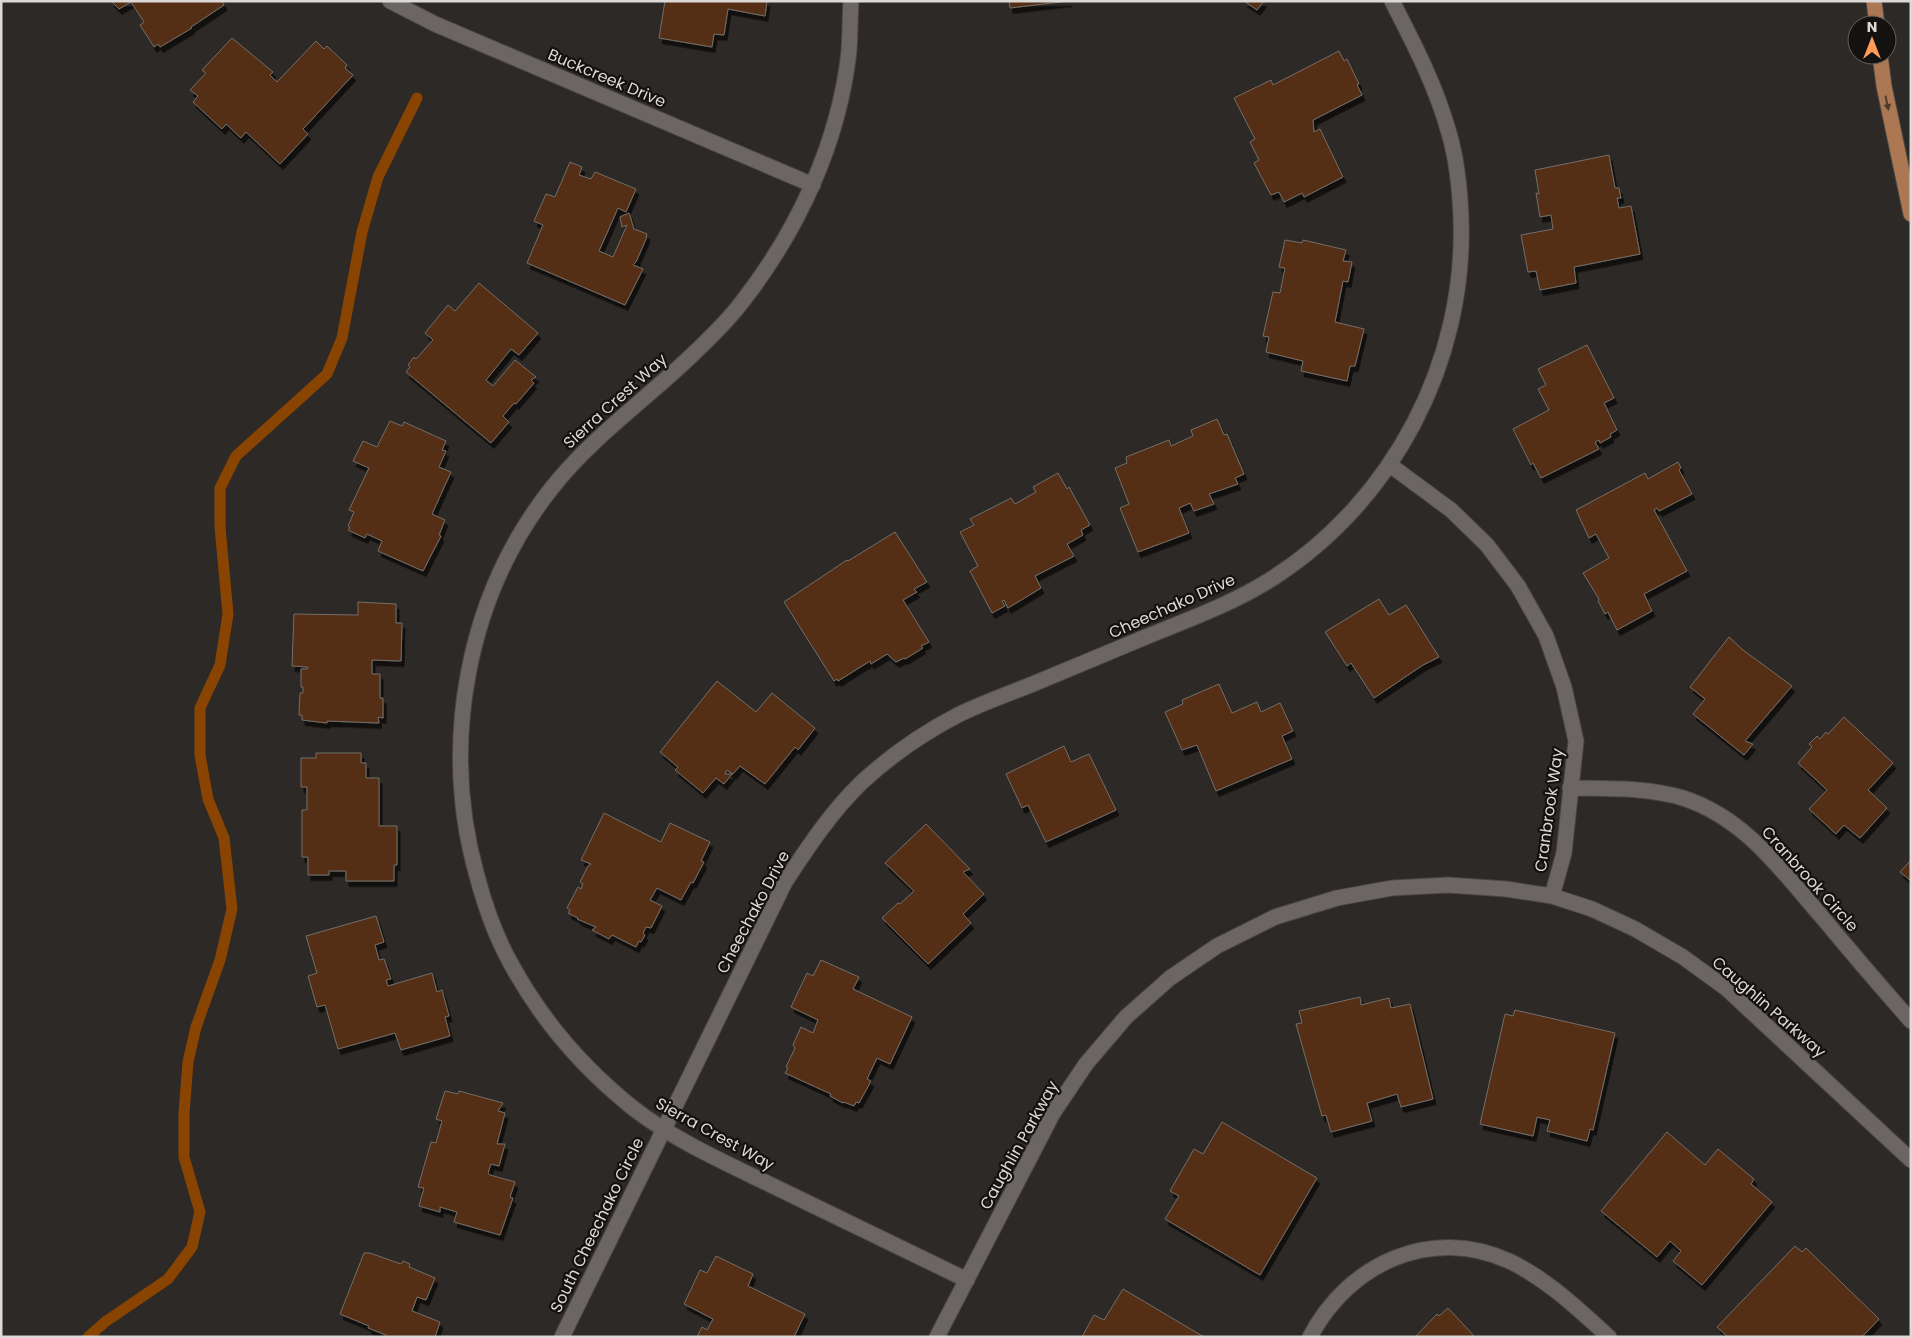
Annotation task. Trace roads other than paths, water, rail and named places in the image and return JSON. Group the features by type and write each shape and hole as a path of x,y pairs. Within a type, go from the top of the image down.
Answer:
{"main road":[{"path":"1874,1 1876,15"},
{"path":"1881,65 1911,214"}],"street":[{"name":"Buckcreek Drive","path":"390,1 435,24 813,185"},
{"name":"Sierra Crest Way","path":"851,1 848,53 835,121 813,185 780,248 740,305 690,358 589,445 550,490 518,538 493,586 473,646 461,713 460,782 468,845 486,908 509,960 541,1014 586,1067 633,1108 663,1129 706,1153 967,1280"},
{"name":"Cheechako Drive","path":"663,1129 785,882 818,831 860,784 908,745 959,714 1222,605 1272,579 1314,548 1350,514 1390,465 1418,418 1441,364 1455,307 1462,249 1460,189 1450,134 1430,75 1392,1"},
{"name":"Cranbrook Way","path":"1390,465 1451,510 1487,545 1523,595 1546,636 1564,687 1576,741 1564,853 1552,896"},
{"name":"Cranbrook Circle","path":"1570,788 1620,789 1670,795 1707,807 1733,823 1766,853 1911,1021"},
{"name":"Caughlin Parkway","path":"937,1337 1053,1113 1086,1064 1126,1017 1170,978 1217,946 1275,917 1336,898 1392,888 1448,885 1506,889 1552,896 1592,909 1635,929 1683,957 1727,989 1911,1160"},
{"name":"South Cheechako Circle","path":"562,1337 663,1129"},
{"path":"1310,1337 1329,1306 1340,1293 1360,1276 1380,1263 1432,1248 1471,1250 1492,1254 1510,1262 1558,1292 1609,1337"}],"waterway":[{"path":"88,1337 105,1322 168,1279 192,1247 200,1212 184,1157 184,1113 188,1062 196,1027 220,960 232,909 224,838 208,799 200,755 200,708 220,665 228,614 220,527 220,488 236,456 327,374 342,338 362,232 378,177 417,98"}]}
